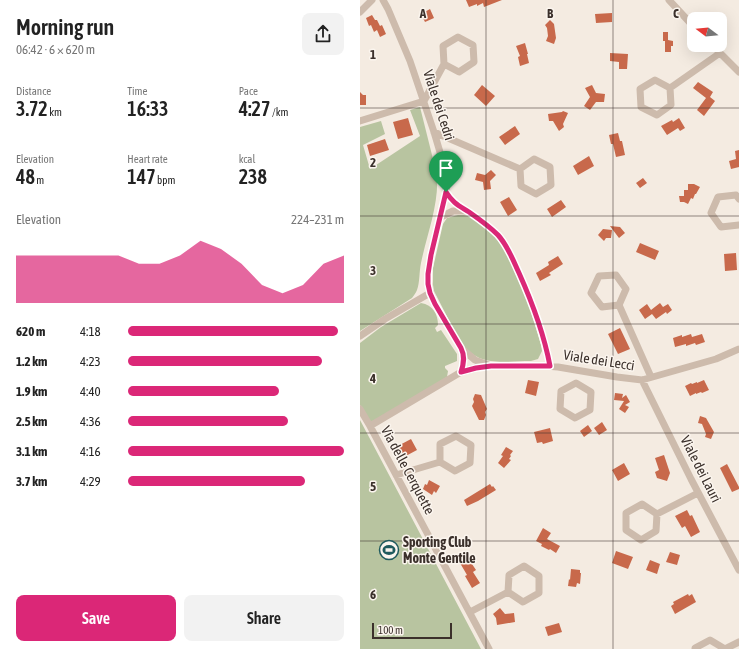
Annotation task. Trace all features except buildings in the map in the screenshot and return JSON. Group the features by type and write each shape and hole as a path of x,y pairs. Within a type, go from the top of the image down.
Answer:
{"street":[{"path":"360,12 372,0"},
{"name":"Viale dei Cedri","path":"383,0 410,61 445,169 446,192 430,265 428,279 430,293"},
{"path":"669,0 687,19"},
{"path":"360,121 424,101 444,64 443,46 458,37 473,45 474,62 464,69 459,72 444,64"},
{"path":"670,88 720,54 739,72"},
{"path":"655,80 670,88 671,105 656,115 641,107 640,90 650,83 655,80"},
{"path":"434,132 520,169"},
{"path":"534,159 550,167 551,185 536,194 521,186 520,169 534,159"},
{"path":"446,192 455,204 467,211 493,231 508,250 530,300 547,350 550,366"},
{"path":"739,199 736,195 718,197 711,213 721,227 739,225"},
{"path":"441,217 453,211 467,211"},
{"path":"619,305 602,307 591,292 599,276 616,275 626,289 619,305 651,377"},
{"path":"360,336 385,319 430,293 461,348 464,358 461,372"},
{"path":"461,348 475,360 491,366"},
{"name":"Viale dei Lecci","path":"370,426 461,372 476,368 491,366 550,366 642,380 716,359 739,349"},
{"path":"576,383 591,392 590,410 575,418 560,409 560,391 576,383 580,371"},
{"name":"Viale dei Lauri","path":"642,380 698,493 739,570"},
{"name":"Via delle Cerquette","path":"360,410 370,426 489,649"},
{"path":"396,475 440,462 455,471 470,463 471,445 456,436 440,444 440,462"},
{"path":"657,514 698,493"},
{"path":"642,504 657,514 656,531 640,540 626,530 626,513 642,504"},
{"path":"524,566 539,576 538,593 523,602 508,592 509,575 524,566"},
{"path":"470,612 508,592"},
{"path":"695,649 710,640 725,649 739,642"}],"green space":[{"path":"420,107 437,175 437,186 434,208 421,263 418,287 412,298 360,331 360,127 381,121 385,134 363,145 370,169 420,136 410,110"},
{"path":"458,215 471,217 494,235 507,254 529,305 541,345 542,351 538,359 531,361 500,362 482,359 466,349 459,340 434,291 433,285 433,268 443,224 447,218"},
{"path":"421,303 432,308 436,314 438,325 435,328 437,332 441,330 457,354 457,361 445,366 448,371 447,377 371,424 360,405 360,343 381,327"},
{"path":"360,420 481,649 360,649"}],"place":[{"name":"Sporting Club Monte Gentile","path":"389,550"}],"route":[{"path":"446,192 455,204 488,226 505,245 530,300 547,350 550,366 491,366 461,372 464,362 464,353 435,304 428,284 431,255 446,192"}]}
